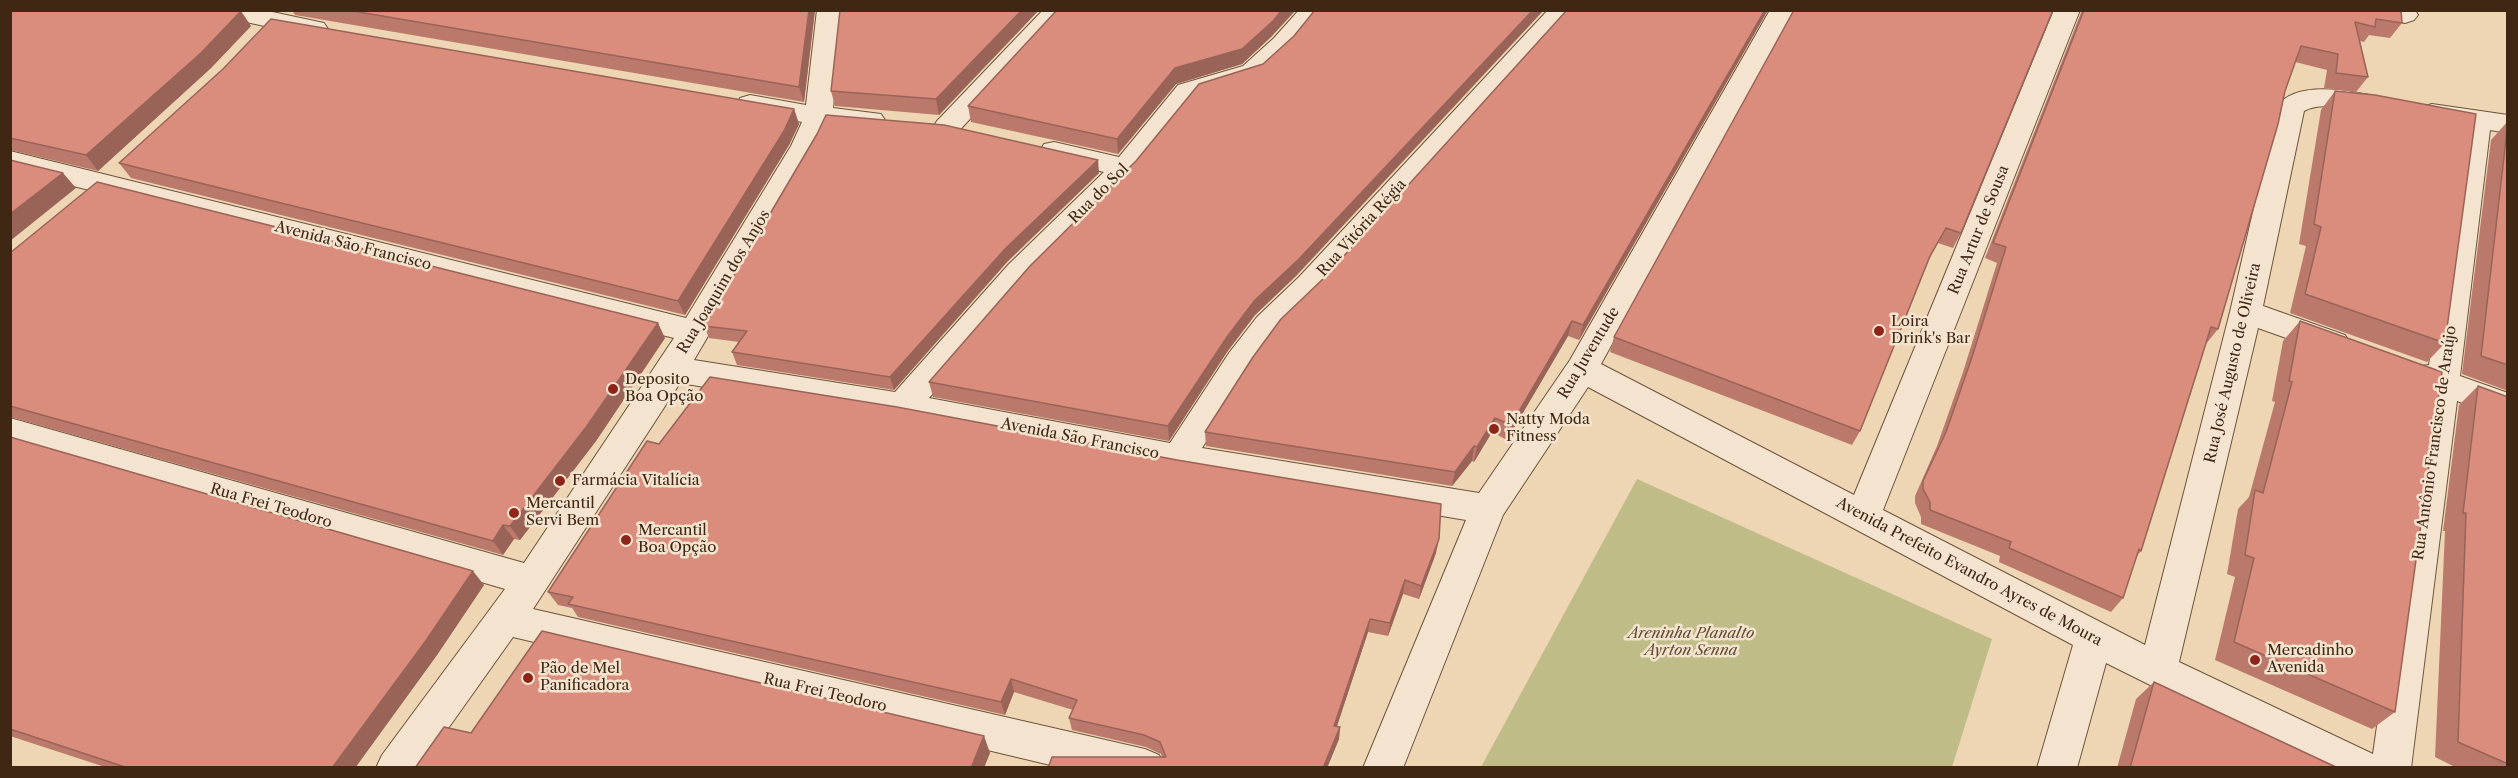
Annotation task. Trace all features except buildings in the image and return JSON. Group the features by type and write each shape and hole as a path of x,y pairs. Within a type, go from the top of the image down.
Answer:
{"street":[{"path":"223,10 272,24 343,34"},
{"name":"Rua Joaquim dos Anjos","path":"396,768 532,581 672,369 805,146 818,116 830,10"},
{"path":"924,125 1058,10"},
{"name":"Rua do Sol","path":"902,406 1020,272 1126,168 1188,91 1252,72 1283,44 1313,10"},
{"name":"Rua Vitória Régia","path":"1178,458 1240,362 1268,325 1310,285 1563,10"},
{"name":"Rua Juventude","path":"1383,768 1488,509 1582,369 1783,10"},
{"name":"Rua Artur de Sousa","path":"1863,516 2067,10"},
{"name":"Rua José Augusto de Oliveira","path":"2158,671 2246,312 2291,107 2300,101 2317,98 2344,100 2493,122"},
{"path":"725,100 818,116 924,125 981,134"},
{"name":"Rua Antônio Francisco de Araújo","path":"2391,768 2443,383 2493,122"},
{"path":"1025,145 1126,168"},
{"name":"Avenida São Francisco","path":"10,160 695,332"},
{"path":"79,204 130,160"},
{"path":"2246,312 2367,355"},
{"path":"2400,367 2508,407"},
{"name":"Avenida São Francisco","path":"672,369 902,406 1178,458 1488,509"},
{"name":"Avenida Prefeito Evandro Ayres de Moura","path":"1582,369 2158,671 2345,764"},
{"name":"Rua Frei Teodoro","path":"10,431 532,581"},
{"name":"Rua Frei Teodoro","path":"505,619 1145,768"},
{"path":"2057,768 2094,637"}],"green space":[{"name":"Areninha Planalto Ayrton Senna","path":"1637,479 1992,639 1952,767 1481,767"}],"place":[{"name":"Loira Drink's Bar","path":"1879,331"},
{"name":"Deposito Boa Opção","path":"613,389"},
{"name":"Natty Moda Fitness","path":"1494,429"},
{"name":"Farmácia Vitalícia","path":"560,481"},
{"name":"Mercantil Servi Bem","path":"514,513"},
{"name":"Mercantil Boa Opção","path":"626,540"},
{"name":"Mercadinho Avenida","path":"2255,660"},
{"name":"Pão de Mel Panificadora","path":"528,678"}]}
